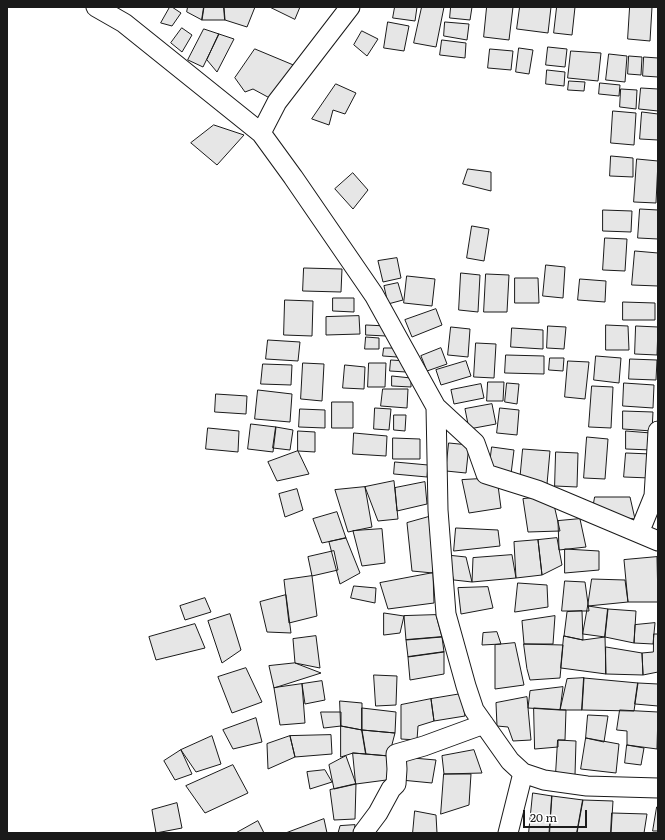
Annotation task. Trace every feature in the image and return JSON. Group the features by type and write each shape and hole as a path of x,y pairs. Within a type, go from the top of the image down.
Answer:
{"street":[{"path":"96,7 124,23 261,133 293,177 374,296 436,407 475,443 486,474 537,490 658,541"},
{"path":"261,133 277,102 350,7"},
{"path":"436,407 438,510 446,614 474,710 510,761 523,774 544,780 587,786 658,788"},
{"path":"639,533 654,496 658,430"},
{"path":"363,833 378,813 390,789 396,784 396,754 424,746 484,724"},
{"path":"508,833 523,774"}],"building":[{"path":"170,7 181,13 172,26 161,23"},
{"path":"188,7 204,7 202,20 187,12"},
{"path":"204,7 224,7 225,20 202,20"},
{"path":"224,7 255,7 247,27 225,20"},
{"path":"270,7 300,7 295,19"},
{"path":"395,7 417,7 415,21 393,18"},
{"path":"422,7 444,7 436,47 414,43"},
{"path":"451,7 472,7 470,20 450,18"},
{"path":"487,7 513,7 509,40 484,37"},
{"path":"520,7 551,7 548,33 517,29"},
{"path":"557,7 575,7 572,35 554,33"},
{"path":"630,7 652,7 650,41 628,39"},
{"path":"388,22 409,26 404,51 384,48"},
{"path":"445,22 469,24 467,40 444,36"},
{"path":"182,28 192,35 182,52 171,43"},
{"path":"204,29 219,34 203,67 188,60"},
{"path":"362,31 378,39 367,56 354,45"},
{"path":"219,34 234,39 217,72 207,60"},
{"path":"442,40 466,43 465,58 440,55"},
{"path":"548,47 567,49 565,67 546,65"},
{"path":"519,48 533,50 529,74 516,72"},
{"path":"255,49 303,69 277,102 253,89 245,92 235,78"},
{"path":"490,49 513,51 511,70 488,68"},
{"path":"571,51 601,53 598,81 568,78"},
{"path":"609,54 627,56 625,82 606,80"},
{"path":"629,56 642,57 641,75 628,74"},
{"path":"644,57 658,58 658,77 643,76"},
{"path":"547,70 565,72 564,86 546,84"},
{"path":"569,81 585,82 584,91 568,90"},
{"path":"600,83 620,85 619,96 599,94"},
{"path":"336,84 356,93 345,114 333,110 329,125 312,119"},
{"path":"641,88 658,89 658,111 639,109"},
{"path":"621,89 637,90 636,109 620,107"},
{"path":"613,111 636,113 634,145 611,143"},
{"path":"642,112 658,114 658,140 640,139"},
{"path":"214,125 244,135 217,165 191,143"},
{"path":"611,156 633,158 633,177 610,176"},
{"path":"637,159 658,161 656,203 634,202"},
{"path":"468,169 491,172 491,191 463,184"},
{"path":"353,173 368,190 353,209 335,189"},
{"path":"640,209 658,210 658,239 638,238"},
{"path":"603,210 632,211 631,232 603,231"},
{"path":"472,226 489,229 484,261 467,258"},
{"path":"605,238 627,239 625,271 603,270"},
{"path":"635,251 658,253 658,286 632,285"},
{"path":"397,258 401,278 383,282 378,261"},
{"path":"546,265 565,267 563,298 543,296"},
{"path":"304,268 342,269 341,292 303,291"},
{"path":"461,273 480,275 478,312 459,310"},
{"path":"486,274 509,275 507,312 484,312"},
{"path":"407,276 435,279 432,306 404,303"},
{"path":"515,278 538,278 539,303 515,303"},
{"path":"580,279 606,281 605,302 578,300"},
{"path":"398,283 403,300 388,304 384,286"},
{"path":"333,298 354,298 354,312 333,311"},
{"path":"285,300 313,301 312,336 284,335"},
{"path":"623,302 655,303 655,320 623,320"},
{"path":"436,309 442,325 412,337 405,320"},
{"path":"359,316 360,334 326,335 326,317"},
{"path":"366,325 387,326 386,336 366,335"},
{"path":"606,325 628,326 629,350 606,350"},
{"path":"548,326 566,327 564,349 547,348"},
{"path":"636,326 658,327 657,355 635,354"},
{"path":"451,327 470,329 468,357 448,355"},
{"path":"512,328 543,330 543,349 511,347"},
{"path":"366,337 379,338 379,349 365,349"},
{"path":"268,340 300,342 298,361 266,359"},
{"path":"476,343 496,344 494,378 474,377"},
{"path":"384,348 397,348 397,357 383,356"},
{"path":"441,348 447,364 427,371 421,356"},
{"path":"506,355 544,356 544,374 505,373"},
{"path":"596,356 621,358 619,383 594,380"},
{"path":"550,358 564,358 563,371 549,370"},
{"path":"630,359 657,360 656,380 629,379"},
{"path":"391,360 407,361 406,372 390,371"},
{"path":"466,361 471,376 441,385 436,370"},
{"path":"568,361 589,362 585,399 565,397"},
{"path":"303,363 324,364 322,401 301,399"},
{"path":"369,363 386,363 385,387 368,387"},
{"path":"263,364 292,365 291,385 261,384"},
{"path":"345,365 365,367 364,389 343,388"},
{"path":"392,376 411,378 411,387 392,386"},
{"path":"488,382 504,382 503,401 487,401"},
{"path":"507,383 519,384 517,404 505,402"},
{"path":"624,383 654,385 653,408 623,406"},
{"path":"481,384 484,398 454,404 451,390"},
{"path":"592,386 613,387 611,428 589,427"},
{"path":"383,389 408,389 407,408 381,406"},
{"path":"258,390 292,394 290,422 255,419"},
{"path":"216,394 247,396 246,414 215,412"},
{"path":"332,402 353,402 353,428 332,428"},
{"path":"492,404 496,424 469,429 465,409"},
{"path":"375,408 391,409 389,430 374,429"},
{"path":"500,408 519,410 517,435 497,433"},
{"path":"300,409 325,410 325,428 299,427"},
{"path":"623,411 653,412 652,431 623,429"},
{"path":"394,415 406,415 405,431 394,430"},
{"path":"251,424 276,427 273,452 248,449"},
{"path":"276,427 293,430 290,450 273,448"},
{"path":"208,428 239,431 238,452 206,449"},
{"path":"298,431 315,432 315,452 298,451"},
{"path":"626,431 651,433 651,450 626,449"},
{"path":"354,433 387,436 386,456 353,454"},
{"path":"587,437 608,439 605,479 584,478"},
{"path":"393,438 420,439 420,459 393,459"},
{"path":"449,443 469,445 466,473 446,471"},
{"path":"492,447 514,450 511,474 489,471"},
{"path":"523,449 550,451 547,484 520,481"},
{"path":"298,451 309,474 277,481 268,462"},
{"path":"556,452 578,453 577,487 555,486"},
{"path":"626,453 651,454 650,478 624,477"},
{"path":"395,462 428,465 427,477 394,474"},
{"path":"497,478 501,508 469,513 462,480"},
{"path":"394,481 398,519 378,521 365,487"},
{"path":"425,482 427,504 397,511 395,488"},
{"path":"365,487 372,527 348,532 335,490"},
{"path":"297,489 303,510 285,517 279,494"},
{"path":"552,496 560,531 528,532 523,499"},
{"path":"595,497 630,497 635,519 592,514"},
{"path":"337,512 346,538 322,543 313,519"},
{"path":"432,516 433,573 412,571 407,523"},
{"path":"580,519 586,547 559,550 558,521"},
{"path":"456,528 498,530 500,546 454,551"},
{"path":"382,529 385,563 362,566 353,531"},
{"path":"346,538 360,573 340,584 329,542"},
{"path":"557,538 562,565 542,575 538,540"},
{"path":"538,540 542,575 516,578 514,542"},
{"path":"565,549 599,551 599,570 565,573"},
{"path":"334,551 338,570 312,576 308,557"},
{"path":"447,555 466,557 472,582 454,580"},
{"path":"512,555 516,578 472,582 473,558"},
{"path":"657,557 658,602 628,602 624,560"},
{"path":"433,573 434,603 388,609 380,583"},
{"path":"312,576 317,616 289,623 284,580"},
{"path":"592,579 625,580 628,602 588,606"},
{"path":"565,581 585,582 589,611 562,611"},
{"path":"518,583 547,585 548,607 515,612"},
{"path":"354,586 376,588 375,603 351,598"},
{"path":"488,587 493,608 461,614 458,588"},
{"path":"286,595 291,633 267,632 260,602"},
{"path":"205,598 211,612 185,620 180,606"},
{"path":"588,606 608,609 605,637 583,634"},
{"path":"608,609 636,611 634,643 605,637"},
{"path":"582,611 583,640 564,636 567,612"},
{"path":"384,613 404,616 400,633 384,635"},
{"path":"230,614 241,650 222,663 208,621"},
{"path":"436,615 442,637 406,640 404,616"},
{"path":"555,616 553,644 524,644 522,621"},
{"path":"655,623 653,644 634,643 635,625"},
{"path":"195,624 205,648 156,660 149,637"},
{"path":"497,632 501,644 482,645 483,633"},
{"path":"654,634 658,634 658,672 643,675 642,653 653,652"},
{"path":"316,636 320,668 295,663 293,639"},
{"path":"564,636 583,640 605,637 606,674 561,668"},
{"path":"442,637 444,652 408,657 406,640"},
{"path":"515,643 524,685 495,689 495,645"},
{"path":"524,644 563,645 560,678 530,680"},
{"path":"606,647 642,653 643,675 606,674"},
{"path":"444,652 444,674 410,680 408,657"},
{"path":"295,663 321,673 274,688 269,666"},
{"path":"246,668 262,702 232,713 218,677"},
{"path":"374,675 397,676 396,705 376,706"},
{"path":"584,678 582,710 560,710 567,679"},
{"path":"584,678 638,683 634,711 582,710"},
{"path":"322,681 325,700 305,704 302,684"},
{"path":"638,683 658,684 658,706 635,704"},
{"path":"302,684 305,723 280,725 274,688"},
{"path":"563,687 560,710 528,708 530,691"},
{"path":"461,694 465,716 434,721 431,699"},
{"path":"527,697 531,740 513,741 508,727 497,726 496,703"},
{"path":"431,699 434,721 418,726 417,740 401,739 401,705"},
{"path":"340,701 362,703 362,730 341,726"},
{"path":"362,708 396,712 395,733 362,730"},
{"path":"534,708 566,710 565,740 558,740 558,747 535,749"},
{"path":"620,710 658,712 657,749 627,745 627,731 617,730"},
{"path":"321,712 341,712 341,726 324,728"},
{"path":"588,715 608,716 604,742 586,738"},
{"path":"256,718 262,742 233,749 223,730"},
{"path":"341,726 362,730 366,754 353,753 341,757"},
{"path":"362,730 395,733 389,756 366,754"},
{"path":"331,735 332,754 295,757 290,736"},
{"path":"212,736 221,764 196,772 181,750"},
{"path":"290,736 295,757 268,769 267,744"},
{"path":"586,738 619,744 616,773 581,769"},
{"path":"558,740 576,741 575,775 556,773"},
{"path":"627,745 644,748 641,765 625,763"},
{"path":"181,750 192,774 175,780 164,761"},
{"path":"474,750 482,773 444,774 442,756"},
{"path":"353,753 389,756 394,779 356,784"},
{"path":"346,756 356,784 334,789 329,765"},
{"path":"401,757 436,760 432,783 401,780"},
{"path":"233,765 248,793 205,813 186,786"},
{"path":"325,770 332,782 310,789 307,772"},
{"path":"444,774 471,774 469,805 441,814"},
{"path":"356,784 355,819 334,820 330,790"},
{"path":"533,793 552,796 549,833 529,833"},
{"path":"552,796 583,800 577,833 550,833"},
{"path":"583,800 613,801 611,833 577,833"},
{"path":"177,803 182,828 156,833 152,810"},
{"path":"657,807 658,831 653,831"},
{"path":"415,811 436,815 437,833 413,833"},
{"path":"612,813 647,814 644,833 611,833"},
{"path":"324,819 327,833 286,833"},
{"path":"258,821 264,833 236,833"},
{"path":"355,825 354,833 338,833 340,826"}]}
